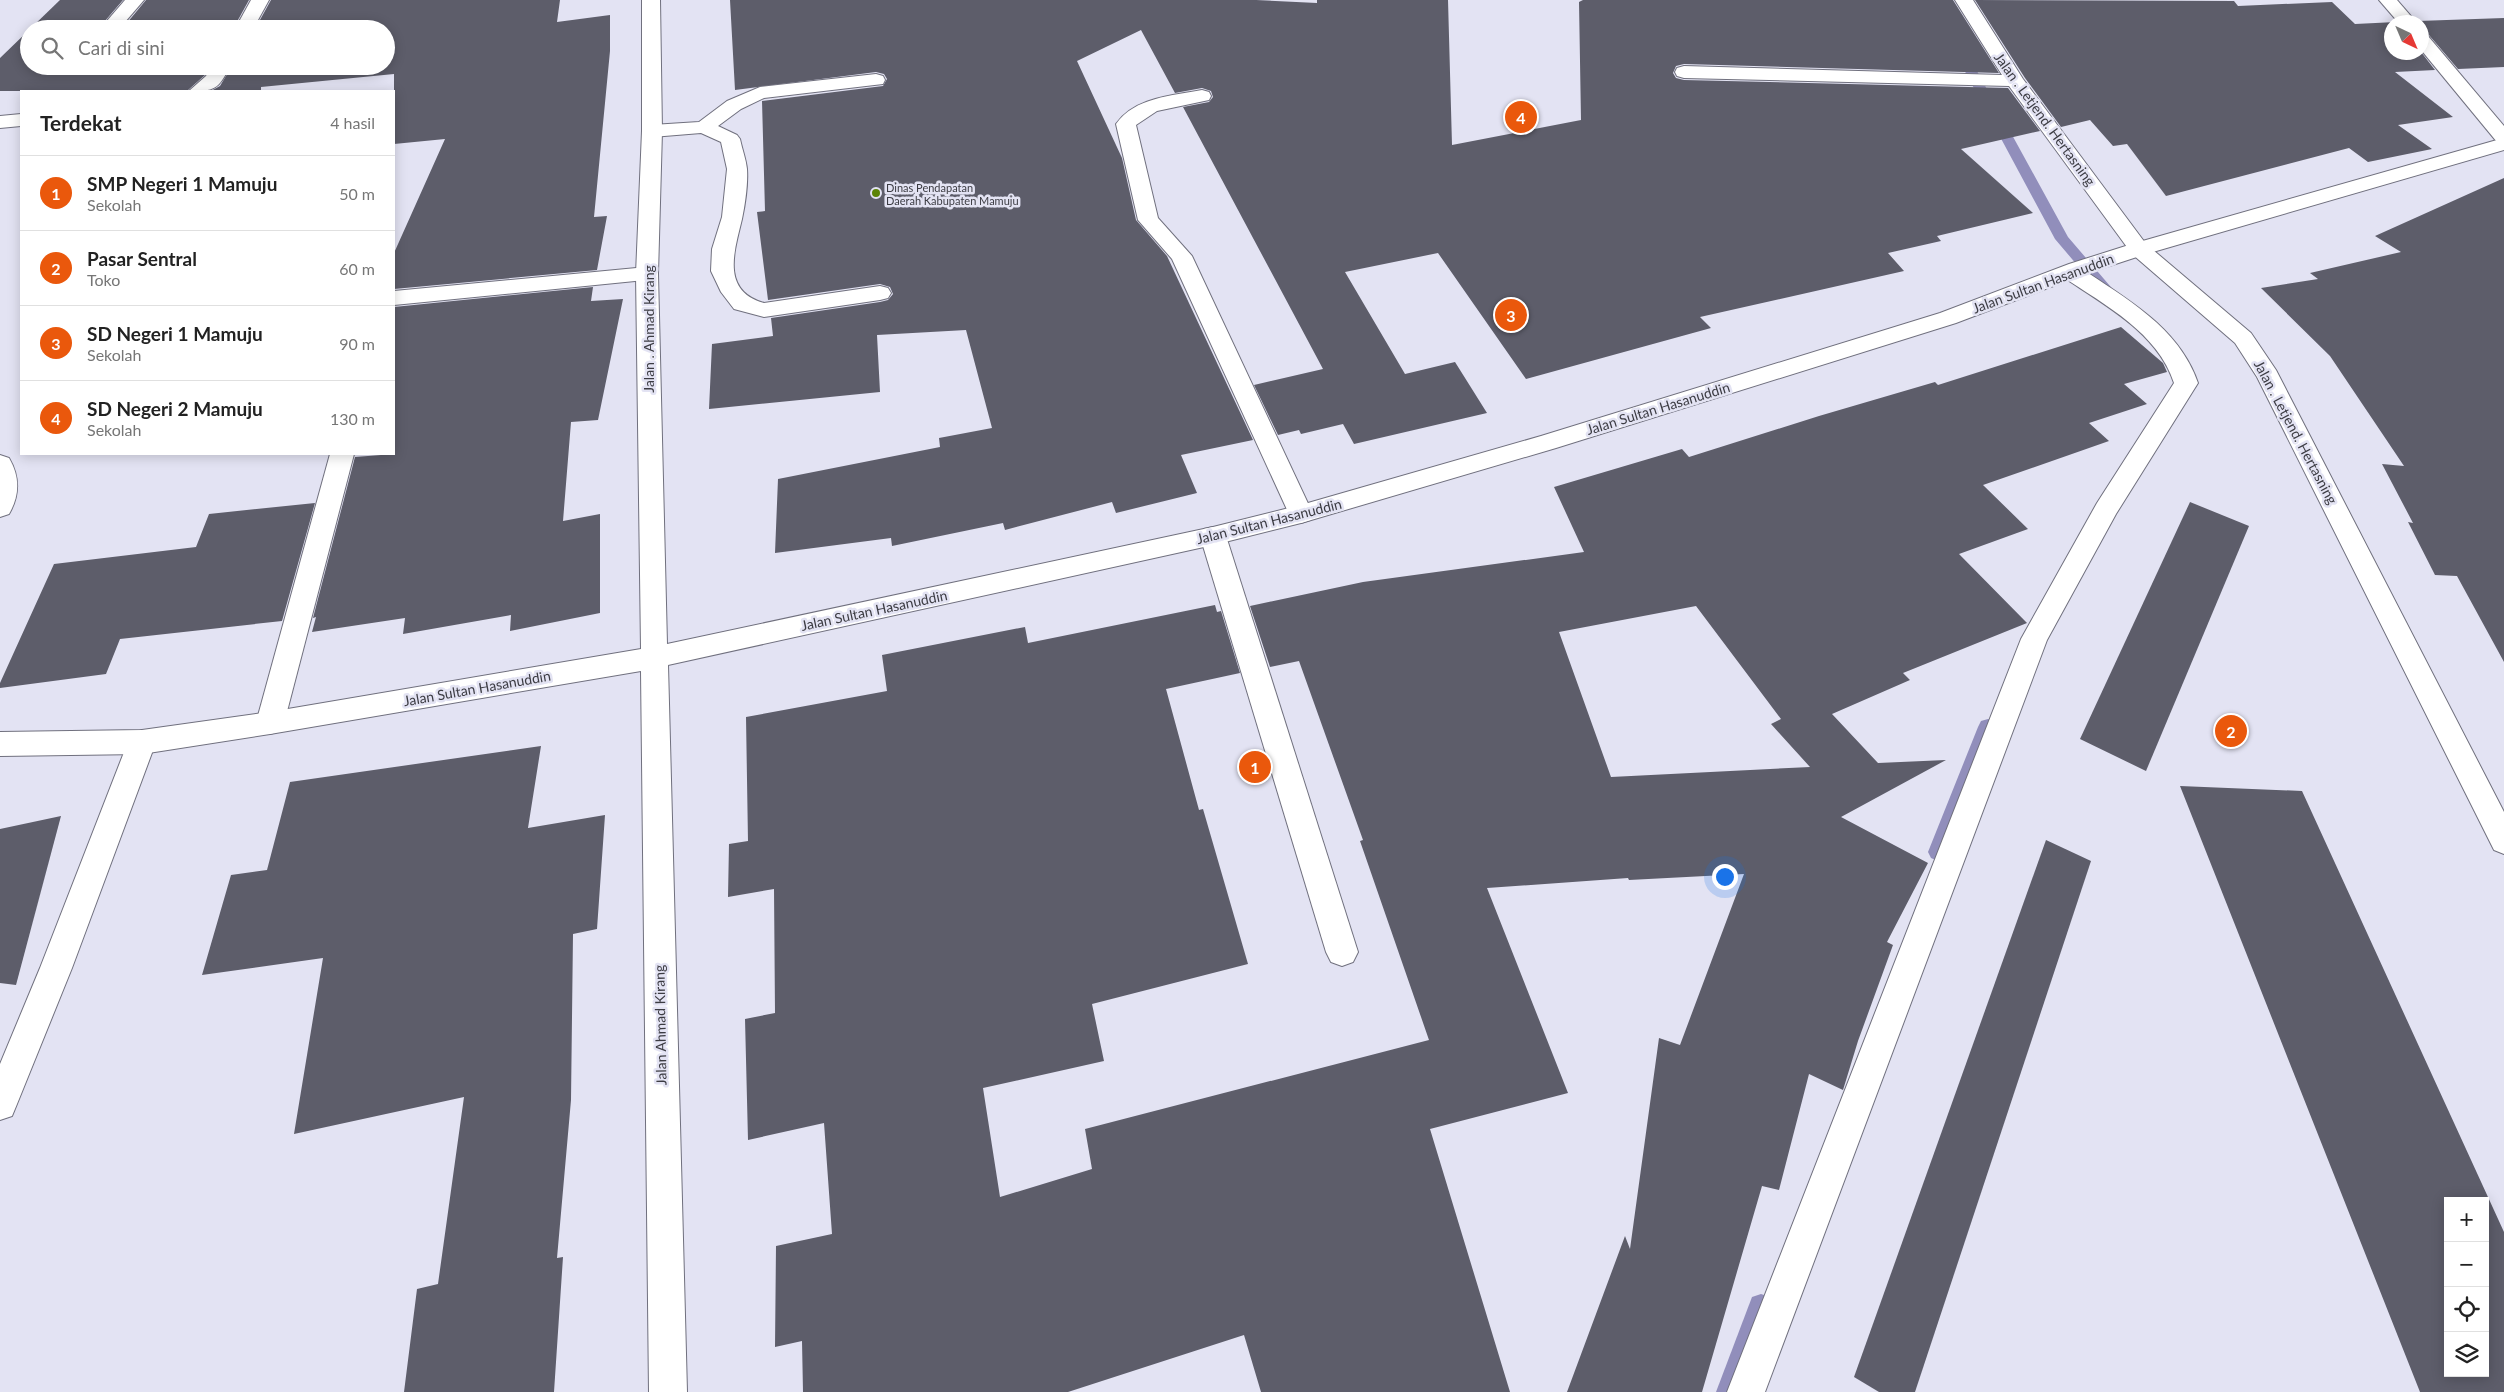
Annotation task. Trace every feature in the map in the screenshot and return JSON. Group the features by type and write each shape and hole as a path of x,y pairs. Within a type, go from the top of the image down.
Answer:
{"street":[{"path":"117,20 135,0"},
{"path":"249,20 260,0"},
{"name":"Jalan . Ahmad Kirang","path":"651,0 652,131 647,274 653,658"},
{"name":"Jalan . Letjend. Hertasning","path":"1964,0 2015,81 2130,252 2243,338 2268,375 2504,841"},
{"path":"2388,0 2401,15"},
{"path":"2429,48 2504,138"},
{"path":"1684,72 2015,81"},
{"path":"199,90 214,79 216,75"},
{"path":"704,127 734,105 760,93 876,80"},
{"path":"1202,96 1146,108 1132,116 1126,124 1148,220 1181,256 1301,514"},
{"path":"0,122 20,120"},
{"path":"652,131 704,127 730,139 737,169 732,216 723,250 722,271 732,292 742,304 764,310 880,294"},
{"name":"Jalan Sultan Hasanuddin","path":"0,744 142,742 270,723 653,658 1213,536 1301,514 1548,442 1929,324 2130,252 2504,144"},
{"path":"1746,1392 2034,639 2106,509 2186,383 2181,364 2170,349 2144,325 2074,271"},
{"path":"395,298 647,274"},
{"path":"270,723 342,455"},
{"path":"0,464 6,482 3,502 0,508"},
{"path":"1213,536 1342,952"},
{"name":"Jalan Ahmad Kirang","path":"653,658 668,1392"},
{"path":"0,1104 56,968 142,742"}],"building":[{"path":"60,0 123,0 106,20 39,20"},
{"path":"146,0 249,0 238,20 129,20"},
{"path":"271,0 560,0 557,22 610,15 610,51 594,217 607,216 597,270 395,289 395,251 445,139 395,144 395,20 260,20"},
{"path":"730,0 1256,0 1317,3 1317,0 1448,0 1452,145 1581,120 1579,2 1583,0 1953,0 1999,73 1684,64 1676,66 1673,73 1676,78 1684,80 2008,88 2040,131 1961,149 2033,213 1937,236 1941,241 1888,253 1904,271 1700,317 1711,328 1526,379 1438,253 1345,272 1405,374 1455,362 1487,413 1354,444 1343,424 1301,434 1299,430 1278,435 1254,385 1323,369 1183,107 1209,102 1213,97 1211,91 1202,88 1175,93 1141,30 1077,61 1122,158 1136,220 1167,256 1253,440 1181,455 1197,493 1116,513 1112,502 1005,530 1003,523 892,546 891,538 775,553 778,479 940,447 939,438 992,428 966,330 877,335 880,392 709,409 712,344 773,336 771,318 880,302 888,300 893,294 890,287 880,284 768,300 757,212 765,211 762,101 883,86 887,79 884,74 876,72 735,90"},
{"path":"1975,0 2234,1 2238,6 2332,2 2355,24 2384,22 2384,60 2427,60 2435,70 2395,72 2453,117 2398,125 2432,149 2368,162 2349,148 2166,196 2127,144 2113,146 2090,120 2061,127 2025,78"},
{"path":"2504,18 2504,67 2458,69 2429,35 2429,21"},
{"path":"20,39 20,75 205,75 188,90 0,91 0,58"},
{"path":"227,75 384,75 261,87 261,90 213,90 220,86"},
{"path":"2504,178 2504,662 2457,576 2435,575 2408,522 2413,523 2382,464 2404,466 2330,356 2261,288 2318,279 2310,273 2401,252 2375,236"},
{"path":"593,287 591,301 623,299 598,420 571,422 563,521 600,514 600,613 510,631 511,615 403,634 405,618 312,632 316,617 313,618 355,457 395,455 395,307"},
{"path":"2121,327 2163,363 2167,372 2124,384 2147,404 2089,423 2109,441 1983,485 2028,529 1959,554 2027,623 1903,673 1910,680 1832,714 1878,763 1946,760 1841,817 1928,863 1887,942 1893,945 1858,1041 1843,1090 1809,1074 1779,1190 1762,1186 1702,1392 1567,1392 1625,1236 1630,1249 1659,1038 1680,1045 1744,874 1629,880 1628,878 1487,888 1568,1093 1430,1129 1510,1392 1261,1392 1244,1335 1068,1392 803,1392 802,1341 775,1347 776,1246 832,1234 824,1123 748,1140 745,1019 775,1013 774,889 728,897 729,844 748,841 746,717 887,691 882,655 1025,627 1028,643 1215,605 1217,612 1221,611 1240,673 1166,689 1199,810 1203,809 1248,964 1092,1004 1104,1061 983,1088 1000,1197 1092,1169 1085,1129 1429,1040 1360,841 1363,840 1299,661 1270,667 1250,606 1363,582 1584,552 1554,487 1682,449 1689,457 1935,382 1938,385","holes":["1696,606 1781,719 1771,724 1810,767 1611,777 1559,632"]},
{"path":"2190,502 2249,526 2146,771 2080,739"},
{"path":"315,503 282,621 120,639 106,674 0,688 0,683 54,564 196,547 209,514"},
{"path":"541,746 528,828 605,815 597,929 573,934 571,1100 557,1258 563,1257 554,1392 404,1392 417,1289 438,1284 464,1097 294,1134 323,958 202,975 231,875 267,870 290,782"},
{"path":"2180,786 2302,791 2488,1197 2444,1197 2444,1377 2489,1377 2489,1199 2504,1232 2504,1392 2420,1392"},
{"path":"61,816 16,985 0,983 0,829"},
{"path":"2046,840 2091,861 1915,1392 1879,1392 1854,1377"}],"waterway":[{"path":"1960,51 2062,239 2111,296"},
{"path":"1938,852 1988,727"},
{"path":"1729,1392 1761,1306"}],"place":[{"name":"SD Negeri 2 Mamuju","path":"1521,117"},
{"name":"Dinas Pendapatan Daerah Kabupaten Mamuju","path":"876,193"},
{"name":"SD Negeri 1 Mamuju","path":"1511,315"},
{"name":"Pasar Sentral","path":"2231,731"},
{"name":"SMP Negeri 1 Mamuju","path":"1255,767"}]}
